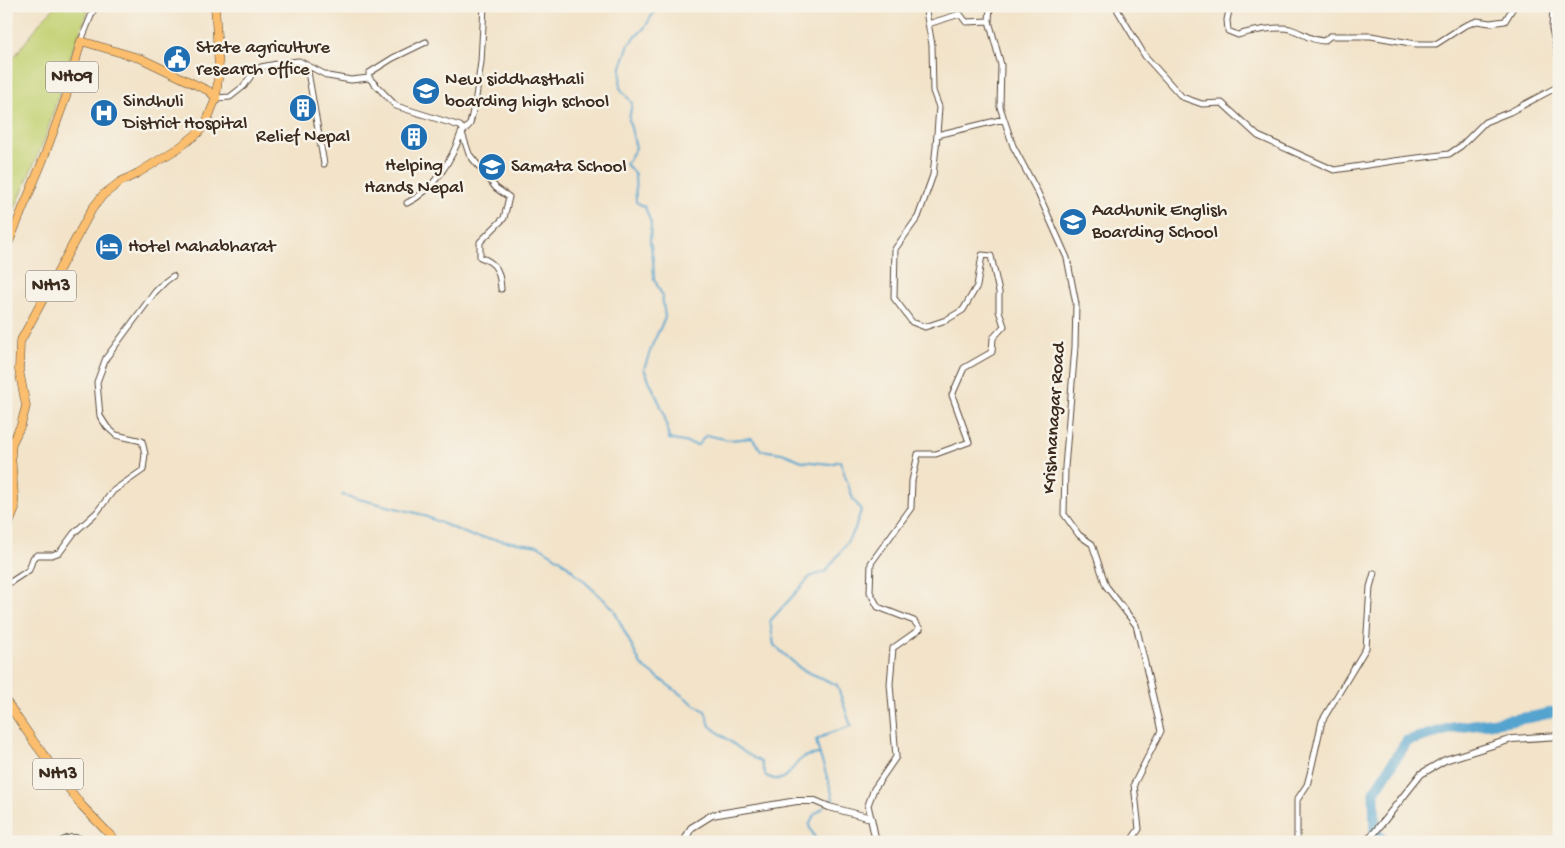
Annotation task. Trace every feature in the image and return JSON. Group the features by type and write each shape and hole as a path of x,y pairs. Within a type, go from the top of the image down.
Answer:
{"main road":[{"name":"NH13","path":"6,531 15,510 12,444 21,425 26,406 19,370 20,342 92,209 104,195 120,182 180,147 198,133 210,115 216,98 220,69 215,6"},
{"name":"NH09","path":"6,249 46,151 68,88 81,41 142,60 209,91 216,98"},
{"name":"NH13","path":"6,701 82,806 117,842"}],"street":[{"path":"81,41 95,6"},
{"path":"406,203 418,198 439,175 463,131 470,124 481,62 484,6"},
{"path":"876,842 868,805 874,789 896,757 890,684 893,648 920,629 914,621 878,607 870,592 871,563 911,508 912,480 918,454 936,454 969,442 952,395 964,368 992,352 994,338 1004,326 999,312 999,292 992,256 982,255 977,286 963,310 946,320 925,327 912,322 894,298 895,249 918,217 933,175 939,107 933,91 932,46 925,6"},
{"name":"Krishnanagar Road","path":"990,6 989,20 1001,65 1000,108 1013,146 1038,193 1068,258 1076,304 1075,347 1065,467 1064,514 1079,535 1092,544 1106,586 1136,625 1162,730 1134,784 1139,829 1130,842"},
{"path":"1118,6 1118,11 1146,56 1182,98 1202,104 1222,104 1258,136 1334,170 1394,160 1449,154 1461,146 1484,122 1510,112 1559,86"},
{"path":"1230,6 1227,20 1228,31 1238,35 1246,32 1282,28 1291,30 1309,39 1324,41 1330,36 1372,36 1416,44 1436,44 1464,26 1476,21 1490,23 1506,20 1514,6"},
{"path":"1553,6 1552,29 1559,59"},
{"path":"928,24 960,14 966,22 989,20"},
{"path":"368,78 368,73 378,66 426,42"},
{"path":"216,98 230,97 244,86 252,74 261,67 299,61 328,76 351,80 368,78"},
{"path":"307,66 324,164"},
{"path":"368,78 396,106 460,126 469,154 496,188 509,196 504,218 480,242 480,257 497,266 501,289"},
{"path":"937,135 1004,119"},
{"path":"6,585 29,570 33,558 38,555 52,555 60,552 74,533 97,512 113,491 143,470 145,454 142,441 116,435 107,428 100,416 97,382 106,358 155,292 173,276"},
{"path":"1297,842 1297,800 1307,785 1322,722 1366,648 1370,587 1374,573"},
{"path":"1365,842 1421,774 1445,760 1512,739 1559,736"},
{"path":"684,842 691,828 712,815 797,801 816,801 829,807 871,818"},
{"path":"60,842 66,838 80,837 88,842"}],"green space":[{"path":"56,6 90,6 73,49 45,138 10,220 11,222 6,228 6,70 42,20"}],"waterway":[{"path":"655,6 656,8 646,26 629,44 621,67 620,88 632,103 629,120 636,148 626,164 635,174 636,202 645,207 651,223 650,241 654,279 662,295 665,318 653,343 644,369 664,413 669,439 698,445 706,435 729,440 752,438 761,450 782,453 802,461 830,464 840,461 853,499 861,510 855,529 826,571 810,577 770,621 774,645 801,669 837,685 851,726 816,740 833,799 828,804"},
{"path":"342,495 420,514 472,536 539,546 561,560 613,608 641,665 705,711 710,726 744,752 761,762 766,776 780,779 788,774 804,757 819,754"},
{"path":"1385,842 1375,832 1374,792 1407,741 1452,728 1532,717 1559,711"},
{"path":"817,842 809,826 814,815 824,807"}],"place":[{"name":"State agriculture research office","path":"177,59"},
{"name":"New siddhasthali boarding high school","path":"426,91"},
{"name":"Relief Nepal","path":"303,108"},
{"name":"Sindhuli District Hospital","path":"104,113"},
{"name":"Helping Hands Nepal","path":"414,137"},
{"name":"Samata School","path":"492,167"},
{"name":"Aadhunik English Boarding School","path":"1073,222"},
{"name":"Hotel Mahabharat","path":"109,247"}]}
